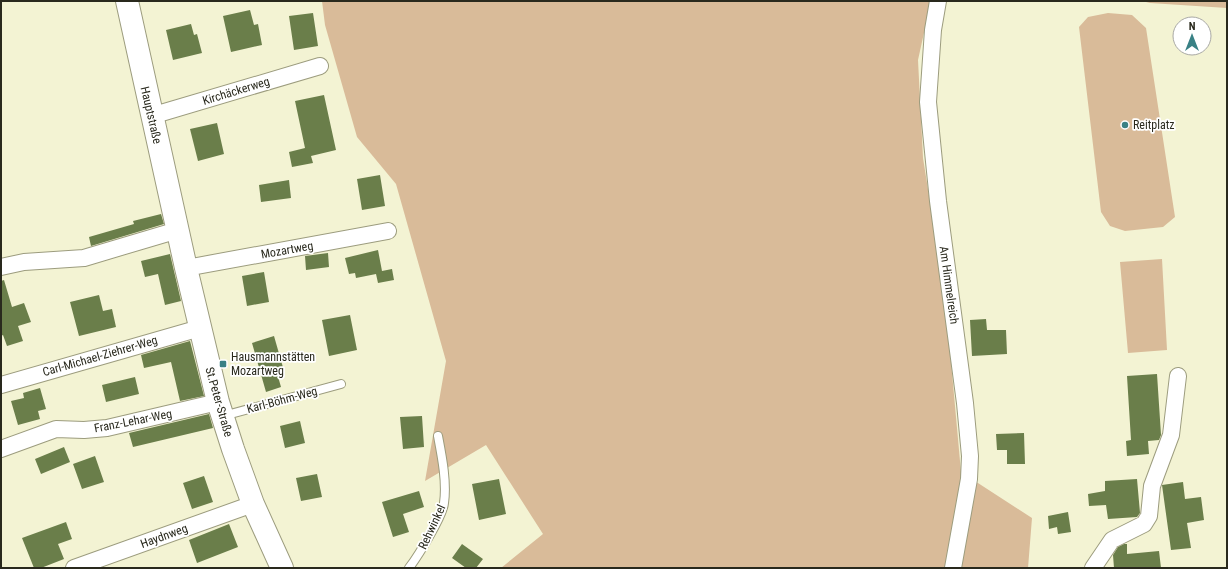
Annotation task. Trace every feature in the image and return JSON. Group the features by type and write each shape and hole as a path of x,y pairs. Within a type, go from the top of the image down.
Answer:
{"main road":[{"name":"Hauptstraße","path":"127,1 151,116 178,230"},
{"name":"St.Peter-Straße","path":"178,230 200,328 221,409 253,504 282,568"}],"street":[{"name":"Am Himmelreich","path":"938,1 932,30 928,102 938,201 965,403 970,456 969,479 953,568"},
{"name":"Kirchäckerweg","path":"151,116 320,66"},
{"path":"1,267 24,262 84,258 178,230"},
{"name":"Mozartweg","path":"186,268 388,231"},
{"name":"Carl-Michael-Ziehrer-Weg","path":"1,385 200,328"},
{"path":"1093,568 1112,540 1144,524 1149,516 1152,486 1171,435 1178,376"},
{"name":"Franz-Lehar-Weg","path":"1,449 56,429 84,430 107,428 221,409"},
{"name":"Haydnweg","path":"74,568 253,504"}],"lane":[{"name":"Karl-Böhm-Weg","path":"221,409 341,384"},
{"name":"Rehwinkel","path":"409,568 420,553 444,504 443,466 438,436"}],"shaded area":[{"path":"322,1 931,1 918,60 923,158 945,296 961,472 1032,518 1028,568 501,568 543,534 486,445 425,481 446,361 396,184 357,137 325,25"},
{"path":"1142,1 1227,1 1227,8 1150,3"},
{"name":"Reitplatz","path":"1108,13 1132,15 1146,28 1175,217 1163,227 1125,231 1110,226 1101,212 1079,27 1088,17"},
{"path":"1162,259 1167,350 1128,353 1120,262"}],"building":[{"path":"250,10 254,25 258,24 262,45 231,52 223,16"},
{"path":"313,13 318,46 294,50 289,16"},
{"path":"191,24 194,35 197,34 202,53 173,60 166,30"},
{"path":"324,95 336,150 311,156 313,163 292,167 289,152 305,148 295,101"},
{"path":"217,123 224,154 198,161 190,129"},
{"path":"380,175 385,206 362,210 357,179"},
{"path":"289,180 291,198 261,202 259,185"},
{"path":"161,214 164,224 91,246 89,237 134,224 133,221"},
{"path":"378,250 382,271 392,269 394,280 378,283 376,274 356,278 355,273 349,274 345,258"},
{"path":"328,253 329,267 306,270 305,256"},
{"path":"170,254 181,301 165,305 158,274 145,277 141,261"},
{"path":"264,272 269,302 247,306 242,276"},
{"path":"4,280 12,307 24,303 31,322 18,326 23,341 7,346 3,335 1,336 1,281"},
{"path":"99,295 103,311 112,309 116,327 79,336 70,302"},
{"path":"350,315 357,350 329,356 322,320"},
{"path":"986,319 987,330 1006,330 1007,354 972,356 970,320"},
{"path":"274,336 284,371 277,373 281,387 266,392 252,343"},
{"path":"190,341 204,396 180,401 171,362 144,368 141,355"},
{"path":"1157,374 1161,435 1159,440 1148,441 1149,454 1127,456 1126,441 1131,440 1127,376"},
{"path":"135,377 139,394 106,402 102,385"},
{"path":"40,388 46,409 38,411 40,419 18,425 11,401 24,398 23,393"},
{"path":"209,414 213,428 133,447 129,433"},
{"path":"422,416 424,447 403,449 400,417"},
{"path":"300,421 305,443 285,448 280,426"},
{"path":"1024,433 1025,464 1007,464 1007,450 997,450 996,434"},
{"path":"64,447 70,462 41,474 35,459"},
{"path":"95,456 104,482 82,489 73,464"},
{"path":"317,474 322,497 301,501 296,478"},
{"path":"204,476 213,502 192,509 183,483"},
{"path":"499,479 506,514 479,520 472,484"},
{"path":"1137,479 1140,513 1137,517 1108,519 1106,505 1089,506 1088,494 1105,491 1105,481"},
{"path":"1183,482 1185,499 1201,497 1204,520 1187,523 1191,548 1171,550 1162,485"},
{"path":"419,491 424,507 403,514 409,532 393,537 382,502"},
{"path":"1068,512 1071,532 1058,534 1057,527 1049,529 1048,516"},
{"path":"66,522 72,539 58,544 64,559 41,568 34,568 22,538"},
{"path":"229,524 238,547 197,563 189,540"},
{"path":"462,544 483,559 476,568 466,568 452,558"},
{"path":"1127,544 1127,554 1159,551 1161,568 1114,568 1113,555 1118,547"}],"place":[{"name":"Reitplatz","path":"1125,125"},
{"name":"Hausmannstätten Mozartweg","path":"223,364"}]}
